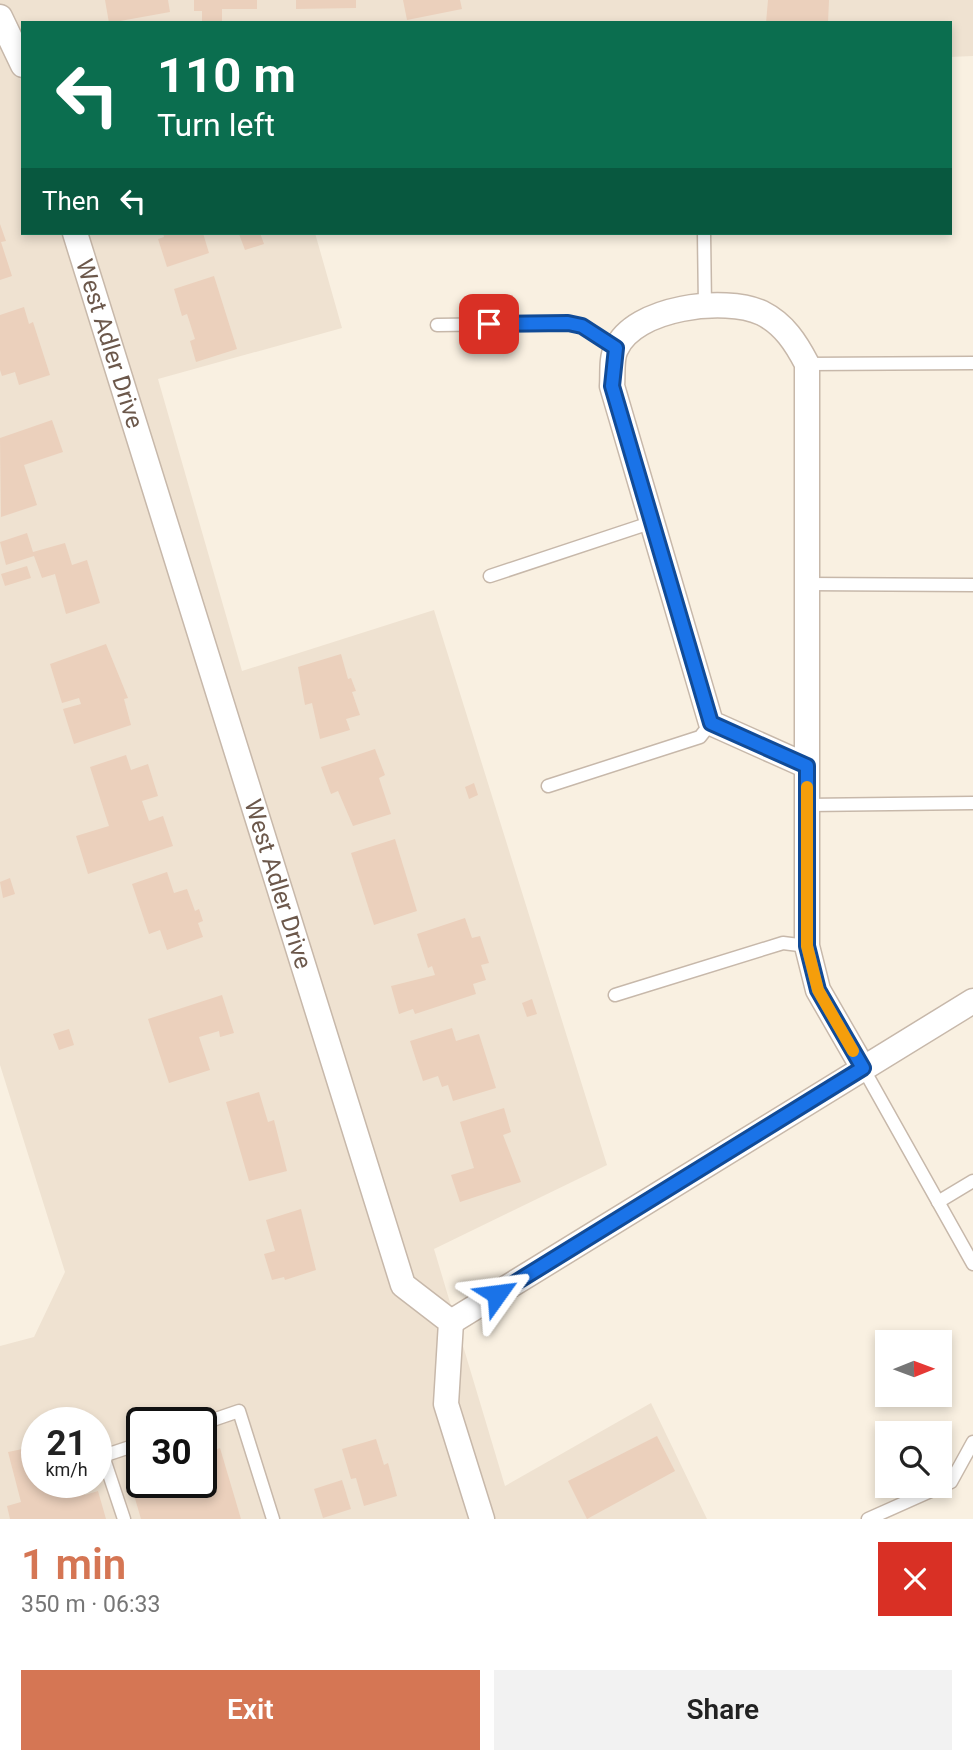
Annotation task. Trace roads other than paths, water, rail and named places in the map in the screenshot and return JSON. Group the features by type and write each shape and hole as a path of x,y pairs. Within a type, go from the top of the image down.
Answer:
{"street":[{"path":"0,17 21,61"},
{"name":"West Adler Drive","path":"76,235 403,1285 452,1322"},
{"path":"807,766 711,723 612,386 616,348 639,324 672,309 733,306 762,313 793,336 807,364 807,766 807,805 807,946 818,990 863,1068"},
{"path":"482,1519 446,1404 452,1322 973,1001"}],"lane":[{"path":"704,235 705,307"},
{"path":"437,324 568,323 582,326 616,348"},
{"path":"807,364 973,363"},
{"path":"490,576 653,522"},
{"path":"807,584 973,585"},
{"path":"548,786 700,737 711,723"},
{"path":"807,805 973,803"},
{"path":"615,995 783,943 807,946"},
{"path":"863,1068 973,1264"},
{"path":"938,1202 973,1181"},
{"path":"217,1419 239,1411 273,1519"},
{"path":"869,1519 951,1482 973,1442"},
{"path":"124,1519 103,1456 126,1448"}]}
